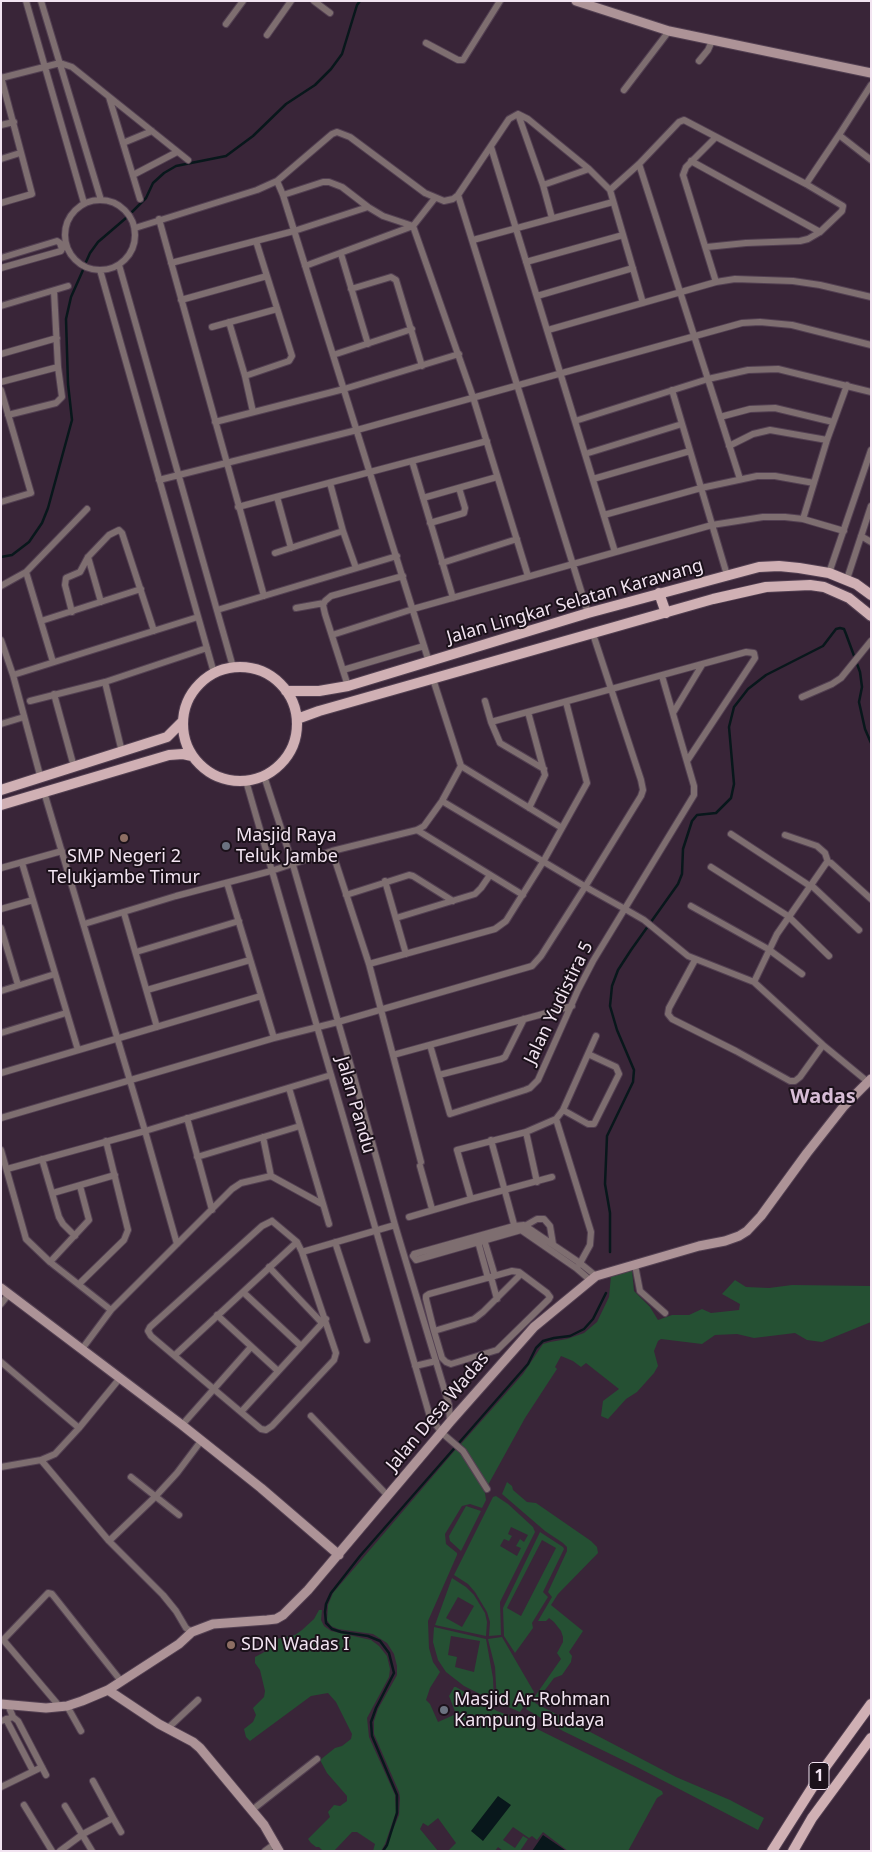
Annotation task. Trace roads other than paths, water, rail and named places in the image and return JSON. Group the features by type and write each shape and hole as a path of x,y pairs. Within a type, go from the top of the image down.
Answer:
{"main road":[{"path":"576,1 669,31 871,72"},
{"name":"Jalan Lingkar Selatan Karawang","path":"286,690 319,691 348,686 588,613 759,567 779,566 829,573 847,580 871,595"},
{"name":"Jalan Lingkar Selatan Karawang","path":"297,719 319,711 714,599 766,587 801,585 824,588 849,598 871,616"},
{"path":"659,593 666,613"},
{"path":"233,667 249,668 265,673 286,690 297,719 296,736 290,753 279,766 264,776 246,781 225,780 207,771 192,756 185,741 184,709 191,694 201,682 214,673 233,667"},
{"path":"1,790 167,738 183,721"},
{"path":"1,805 170,755 183,754 192,756"},
{"name":"Jalan Desa Wadas","path":"4,1705 30,1708 64,1706 108,1690 180,1644 192,1632 213,1624 276,1619 283,1615 339,1555 450,1422 534,1327 593,1278 616,1269 699,1246 725,1241 747,1231 761,1216 844,1106 869,1080"},
{"path":"5,1291 182,1425 261,1488 339,1555"},
{"path":"108,1690 167,1729 193,1742 200,1748 252,1810 277,1847"},
{"name":"1","path":"772,1851 826,1766 871,1704"},
{"name":"1","path":"793,1851 812,1818 871,1738"}],"street":[{"path":"26,1 43,66 84,203"},
{"path":"41,1 101,200"},
{"path":"226,24 243,1"},
{"path":"266,35 291,1"},
{"path":"314,1 330,13"},
{"path":"426,43 462,60 466,57 500,1"},
{"path":"624,90 669,31"},
{"path":"699,61 708,50 712,40"},
{"path":"1,203 32,194 1,77 43,66 60,63 72,66 188,160"},
{"path":"806,184 871,85"},
{"path":"109,96 140,199"},
{"path":"134,228 257,190 277,181 334,132 350,136 412,185 435,198 448,200 458,195 510,119 518,114"},
{"path":"518,114 528,119 589,169 610,190 643,303"},
{"path":"518,114 543,185 552,218"},
{"path":"610,190 683,120 806,184 843,206 842,211 820,232 800,241 746,242 706,247"},
{"path":"1,126 14,122"},
{"path":"123,143 152,131"},
{"path":"839,135 871,160"},
{"path":"716,137 684,169 684,180 716,282"},
{"path":"491,147 616,552"},
{"path":"133,175 177,152"},
{"path":"1,159 20,153"},
{"path":"691,160 820,232"},
{"path":"639,164 740,479"},
{"path":"543,185 589,169"},
{"path":"277,181 306,266 429,662"},
{"path":"283,195 323,182 329,182 342,187 368,207 390,219 413,226"},
{"path":"458,195 588,613"},
{"path":"306,266 413,226 435,198"},
{"path":"101,200 112,202 122,208 130,217 135,238 127,258 119,265 100,270 90,268 73,258 65,239 65,228 75,210 84,203 101,200"},
{"path":"472,240 613,202"},
{"path":"171,263 294,231 368,207"},
{"path":"159,219 264,596"},
{"path":"413,226 459,354 528,576"},
{"path":"526,262 623,235"},
{"path":"1,258 57,241 61,246 61,251 1,268"},
{"path":"245,376 288,361 291,359 292,352 256,241"},
{"path":"341,254 368,344"},
{"path":"119,265 233,667"},
{"path":"537,296 633,268"},
{"path":"100,270 214,673"},
{"path":"181,300 267,276"},
{"path":"352,289 391,277 395,279 422,366"},
{"path":"548,330 716,282 765,279 793,281 820,285 871,297"},
{"path":"1,306 68,286"},
{"path":"8,415 56,403 62,397 58,367 54,290"},
{"path":"212,327 277,309"},
{"path":"229,322 245,376 253,412"},
{"path":"159,480 357,430 742,323 760,322 792,325 871,345"},
{"path":"334,355 412,329"},
{"path":"1,354 57,338"},
{"path":"215,422 344,389 459,354"},
{"path":"1,382 58,367"},
{"path":"575,421 708,378 748,370 778,369 871,392"},
{"path":"803,519 827,440 847,385"},
{"path":"1,390 31,493 1,502"},
{"path":"672,390 727,576"},
{"path":"720,417 750,409 775,408 833,422"},
{"path":"585,454 682,424"},
{"path":"729,446 753,434 770,430 827,440"},
{"path":"238,507 487,441"},
{"path":"829,573 871,450"},
{"path":"593,479 690,451"},
{"path":"412,461 452,598"},
{"path":"604,515 701,488 765,475 814,483"},
{"path":"423,498 498,477"},
{"path":"330,483 343,531 356,568"},
{"path":"430,524 464,514 465,508 459,488"},
{"path":"277,497 291,548"},
{"path":"847,580 871,506"},
{"path":"1,586 26,572 87,508"},
{"path":"332,635 528,576 712,525 769,517 803,519 844,531"},
{"path":"72,612 64,585 66,580 80,572 88,557 112,532 121,530 154,631"},
{"path":"275,553 343,531"},
{"path":"861,536 871,542"},
{"path":"442,563 517,539"},
{"path":"216,610 396,556"},
{"path":"88,557 101,602"},
{"path":"26,572 53,662"},
{"path":"348,686 325,614 324,603 326,599 403,576"},
{"path":"41,621 141,589"},
{"path":"296,608 324,603"},
{"path":"13,675 198,617"},
{"path":"1,1118 274,1038 382,1010 532,966 541,956 641,796 641,780 593,634"},
{"path":"1,640 13,675 41,779"},
{"path":"802,697 832,684 846,673 871,641"},
{"path":"343,670 424,646"},
{"path":"30,701 105,682 207,648"},
{"path":"491,722 746,652 753,652 755,658 687,761"},
{"path":"673,712 702,665"},
{"name":"Jalan Yudistira 5","path":"439,1075 450,1114 525,1090 538,1080 585,976 692,801 694,786 662,676"},
{"path":"434,679 461,766 562,828"},
{"path":"105,682 122,752"},
{"path":"54,694 74,767"},
{"path":"484,701 498,739 504,747 544,769"},
{"path":"369,964 495,929 506,921 543,862 587,783 566,702"},
{"path":"528,712 544,769 544,778 529,808"},
{"path":"1,724 24,717"},
{"path":"84,924 176,896 227,884 332,852 416,830 428,822 461,766"},
{"name":"Jalan Pandu","path":"264,776 293,865 395,1225 449,1405 450,1422"},
{"name":"Jalan Pandu","path":"246,781 430,1417 442,1433 461,1449 486,1489"},
{"path":"44,792 118,1038 177,1244"},
{"path":"442,801 543,862 625,908 644,920 675,947 695,960 754,982 823,1045 869,1080"},
{"path":"416,830 522,895"},
{"path":"731,834 811,885 859,930"},
{"path":"785,835 817,846 824,853 828,862 871,899"},
{"path":"1,868 62,851"},
{"path":"332,852 382,1010 432,1209"},
{"path":"754,982 768,949 788,916 828,862"},
{"path":"22,863 78,1050"},
{"path":"711,867 788,916 829,956"},
{"path":"346,895 404,875 412,876 453,901"},
{"path":"396,918 453,901 478,891 490,875"},
{"path":"385,881 406,954"},
{"path":"227,884 274,1038"},
{"path":"1,910 33,900"},
{"path":"691,906 768,949 802,974"},
{"path":"124,912 157,1027"},
{"path":"136,952 239,921"},
{"path":"1,928 4,948 18,985"},
{"path":"147,990 250,960"},
{"path":"695,960 669,1008 668,1014 672,1019 790,1081 795,1081 800,1077 823,1045"},
{"path":"1,991 55,974"},
{"path":"1,1073 261,996"},
{"path":"392,1055 572,1006"},
{"path":"1,1033 66,1013"},
{"path":"430,1045 439,1075 501,1059 505,1056 524,1019"},
{"path":"471,1199 457,1150 526,1132 556,1119 563,1110 596,1036"},
{"path":"563,1110 588,1124 594,1124 619,1074 616,1067 588,1054"},
{"path":"7,1169 331,1075"},
{"path":"289,1088 329,1224"},
{"path":"187,1118 212,1210"},
{"path":"556,1119 591,1232 590,1245 578,1266"},
{"path":"197,1157 300,1126"},
{"path":"526,1132 537,1182"},
{"path":"263,1137 272,1176"},
{"path":"491,1140 505,1190 519,1228 578,1266"},
{"path":"79,1284 124,1240 127,1234 127,1222 106,1141"},
{"path":"1,1150 26,1240 50,1262 111,1310"},
{"path":"42,1159 61,1221 75,1236"},
{"path":"53,1193 116,1175"},
{"path":"82,1349 111,1310 241,1182 272,1176 322,1204"},
{"path":"409,1217 432,1209 552,1177"},
{"path":"50,1262 89,1220 80,1186"},
{"path":"422,1255 519,1228 537,1219 544,1219 550,1226 553,1244"},
{"path":"268,1222 276,1223 296,1242 302,1252 336,1353 334,1360 268,1429 261,1429 148,1333 150,1327 268,1222"},
{"path":"302,1252 395,1225"},
{"path":"519,1228 553,1244 593,1278"},
{"path":"480,1238 497,1299"},
{"path":"175,1355 296,1242"},
{"path":"336,1242 367,1340"},
{"path":"546,1247 553,1244"},
{"path":"635,1265 640,1291 666,1313"},
{"path":"269,1267 324,1321"},
{"path":"512,1271 522,1274 550,1297 500,1348 448,1364 442,1358 426,1299 427,1295 512,1271"},
{"path":"434,1331 474,1319 522,1274"},
{"path":"1,1304 5,1291"},
{"path":"243,1292 301,1346"},
{"path":"217,1315 278,1372"},
{"path":"241,1412 324,1321"},
{"path":"182,1425 251,1347"},
{"path":"415,1366 436,1361"},
{"path":"1,1362 79,1428"},
{"path":"1,1467 41,1460 55,1454 120,1378"},
{"path":"311,1416 388,1496"},
{"path":"108,1542 155,1497 177,1473 201,1441"},
{"path":"41,1460 108,1542 158,1590 176,1611 186,1628 192,1632"},
{"path":"131,1477 179,1514"},
{"path":"81,1731 64,1706 5,1642 6,1636 48,1593 52,1594 122,1681"},
{"path":"167,1729 198,1700"},
{"path":"4,1705 18,1721 46,1775"},
{"path":"13,1717 3,1720 33,1771"},
{"path":"252,1810 317,1760"},
{"path":"1,1787 42,1767"},
{"path":"93,1781 121,1832"},
{"path":"24,1805 52,1851"},
{"path":"65,1806 92,1851"},
{"path":"60,1851 82,1834 113,1818"},
{"path":"265,1851 277,1847"}],"waterway":[{"path":"132,212 146,198 153,183 164,173 176,166 226,156 253,136 286,104 315,85 331,69 342,54 357,5 360,1"},
{"path":"86,262 98,242 126,218"},
{"path":"1,557 12,555 29,542 42,523 48,508 72,420 68,384 66,319 71,297 83,270"},
{"path":"610,1252 610,1213 605,1184 607,1136 633,1082 634,1070 617,1030 610,1006 612,986 618,970 678,884 682,874 683,849 692,821 697,815 716,813 731,798 734,784 729,727 734,707 748,689 766,675 823,646 836,629 844,629 860,672 862,687 859,702 865,729 871,743"},
{"path":"383,1851 387,1845 397,1813 397,1795 372,1736 371,1722 394,1673 389,1653 380,1641 368,1636 341,1632 332,1629 326,1623 326,1604 331,1593 360,1556 528,1364 536,1348 543,1341 570,1336 584,1329 593,1319 606,1293"}],"place":[{"name":"SMP Negeri 2 Telukjambe Timur","path":"124,838"},
{"name":"Masjid Raya Teluk Jambe","path":"226,846"},
{"name":"SDN Wadas I","path":"231,1645"},
{"name":"Masjid Ar-Rohman Kampung Budaya","path":"444,1710"}],"district":[{"name":"Wadas","path":"823,1097"}]}
